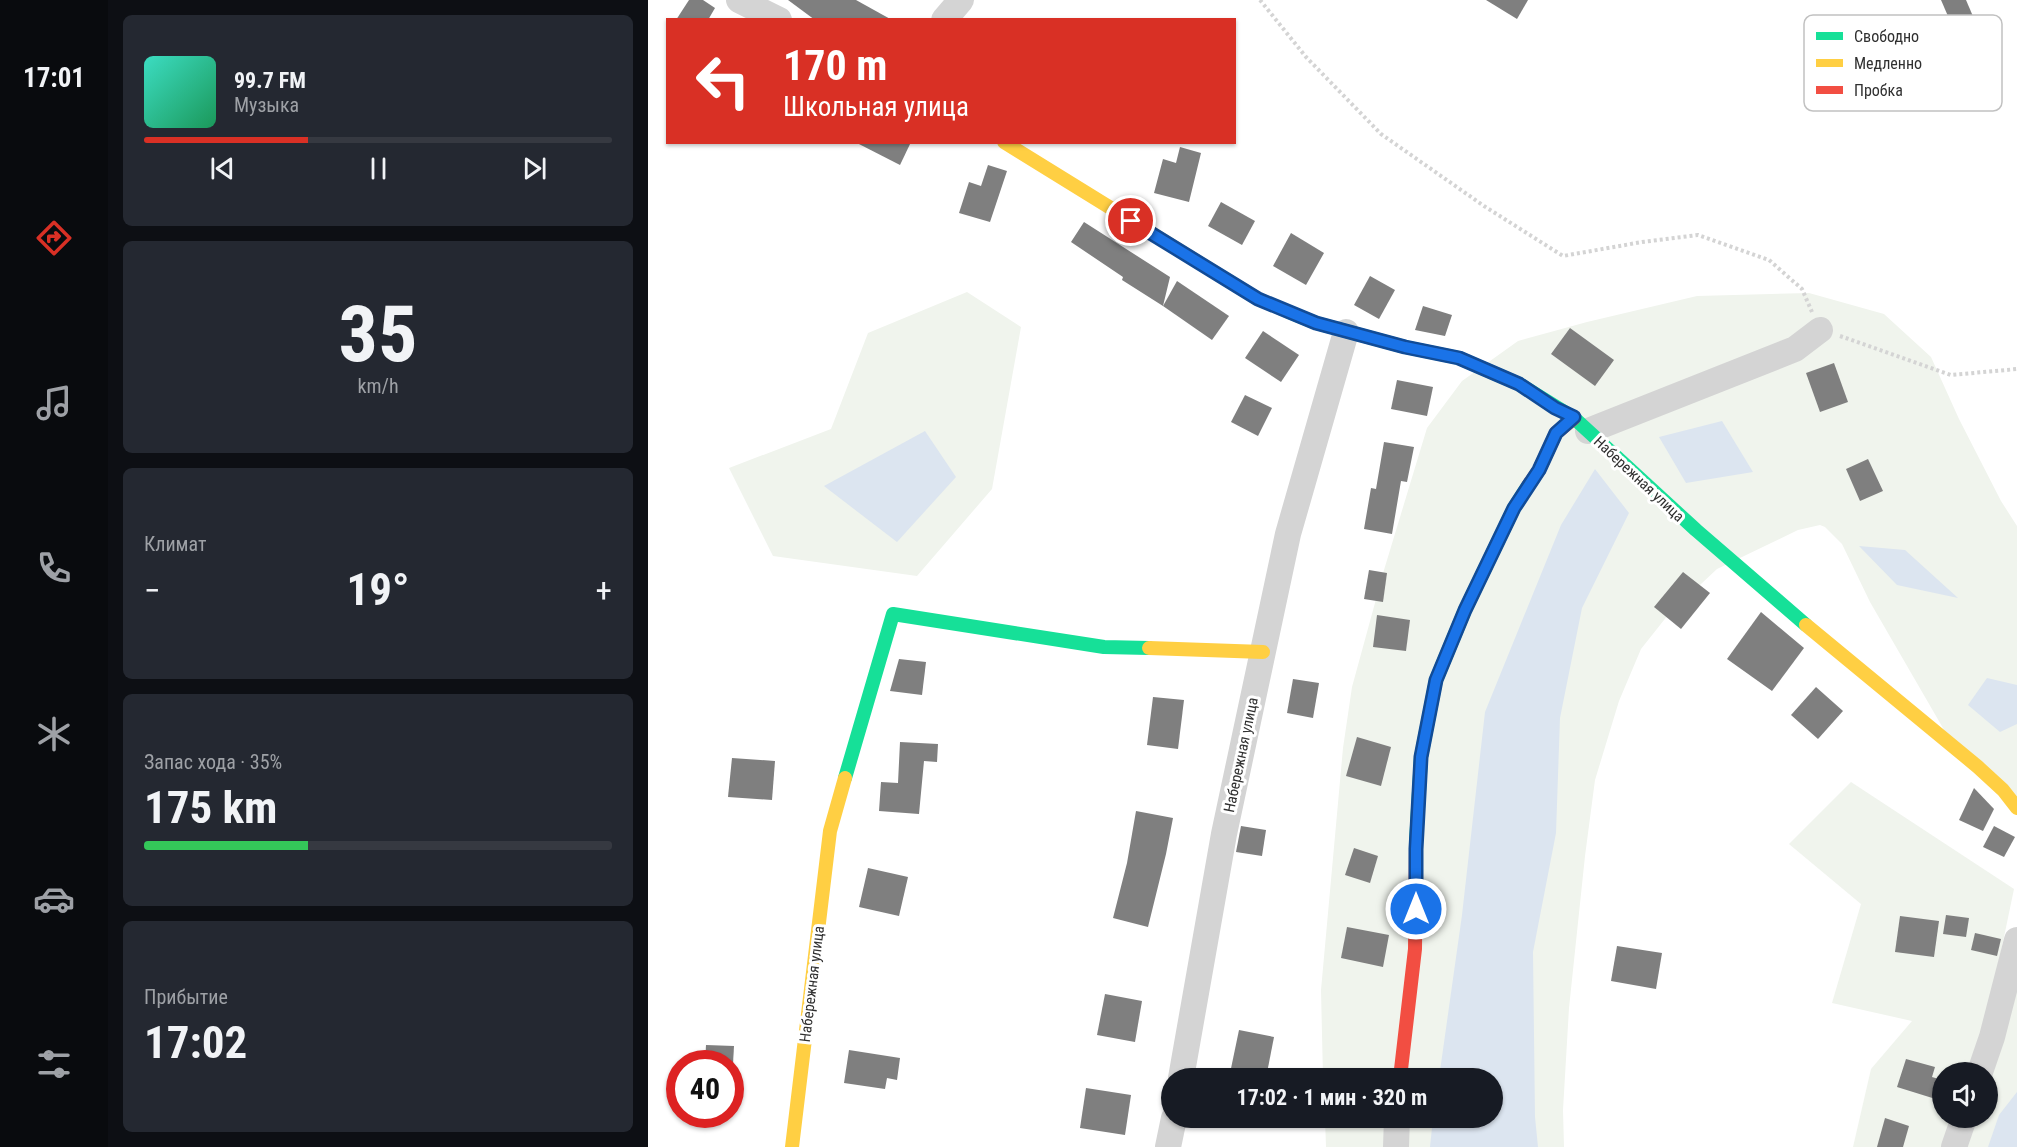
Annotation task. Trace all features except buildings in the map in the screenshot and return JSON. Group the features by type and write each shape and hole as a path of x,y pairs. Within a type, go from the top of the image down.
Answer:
{"street":[{"path":"739,0 775,18"},
{"path":"946,18 961,0"},
{"name":"Набережная улица","path":"1007,144 1258,299 1316,323 1346,332 1459,358 1519,384 1581,424 1669,508 1773,598 1970,760 2007,794 2017,808"},
{"path":"1401,1068 1415,949 1416,849 1421,757 1436,680 1465,610 1514,508 1539,470 1556,433 1795,349 1820,330"},
{"name":"Набережная улица","path":"1183,1068 1224,834 1288,534 1346,332"},
{"name":"Набережная улица","path":"792,1147 830,831 893,614 1104,647 1263,652"},
{"path":"1983,1062 2017,940"},
{"path":"1168,1147 1172,1128"},
{"path":"1396,1147 1397,1128"},
{"path":"1954,1147 1961,1128"}],"path":[{"path":"1260,0 1306,57 1381,134 1484,206 1563,256 1642,242 1698,236 1769,260 1802,289 1820,330 1951,375 2017,369"}],"shaded area":[{"path":"967,292 1021,327 992,489 917,576 773,556 729,468 831,429 868,333"},
{"path":"1809,293 1884,314 1931,357 1959,419 2001,501 2017,526 2017,815 1947,735 1870,602 1842,544 1820,525 1798,530 1717,569 1668,615 1641,649 1619,701 1595,780 1585,856 1569,1008 1563,1110 1564,1147 1326,1147 1325,1128 1503,1128 1503,1068 1323,1068 1321,990 1343,748 1352,687 1384,570 1427,428 1462,381 1518,341 1697,296"},
{"path":"1722,421 1753,472 1686,483 1659,437"},
{"path":"925,431 956,477 897,542 824,486"},
{"path":"1595,469 1629,513 1582,608 1560,718 1556,833 1533,952 1535,1117 1538,1147 1430,1147 1432,1128 1503,1128 1503,1068 1440,1068 1462,915 1485,712 1561,525"},
{"path":"1859,546 1905,550 1958,598 1897,585"},
{"path":"1987,678 2017,685 2017,724 2000,732 1968,705"},
{"path":"1851,782 2014,889 1995,980 2017,970 2017,1147 1853,1147 1871,1069 1912,1021 1832,1003 1861,904 1789,844"},
{"path":"2017,1092 2017,1147 1988,1147 1995,1128 1998,1128 1999,1115"}],"traffic: fast":[{"path":"1289,312 1316,323 1405,347 1459,358 1519,384 1574,418 1696,530 1806,625"},
{"path":"1416,843 1421,757 1436,680 1465,610 1514,508 1528,486"},
{"path":"845,778 893,614 1104,647 1149,648"}],"traffic: slow":[{"path":"1007,144 1258,299 1289,312"},
{"path":"1806,625 1978,767 2003,790 2017,808"},
{"path":"1149,648 1263,652"},
{"path":"792,1147 830,831 845,778"}],"traffic: jam":[{"path":"1528,486 1539,470 1556,433 1574,418"},
{"path":"1401,1068 1415,949 1416,843"}],"route":[{"path":"1131,221 1258,299 1316,323 1405,347 1459,358 1519,384 1555,408 1574,417 1556,433 1539,470 1514,508 1465,610 1436,680 1421,757 1416,849 1416,909"}]}
